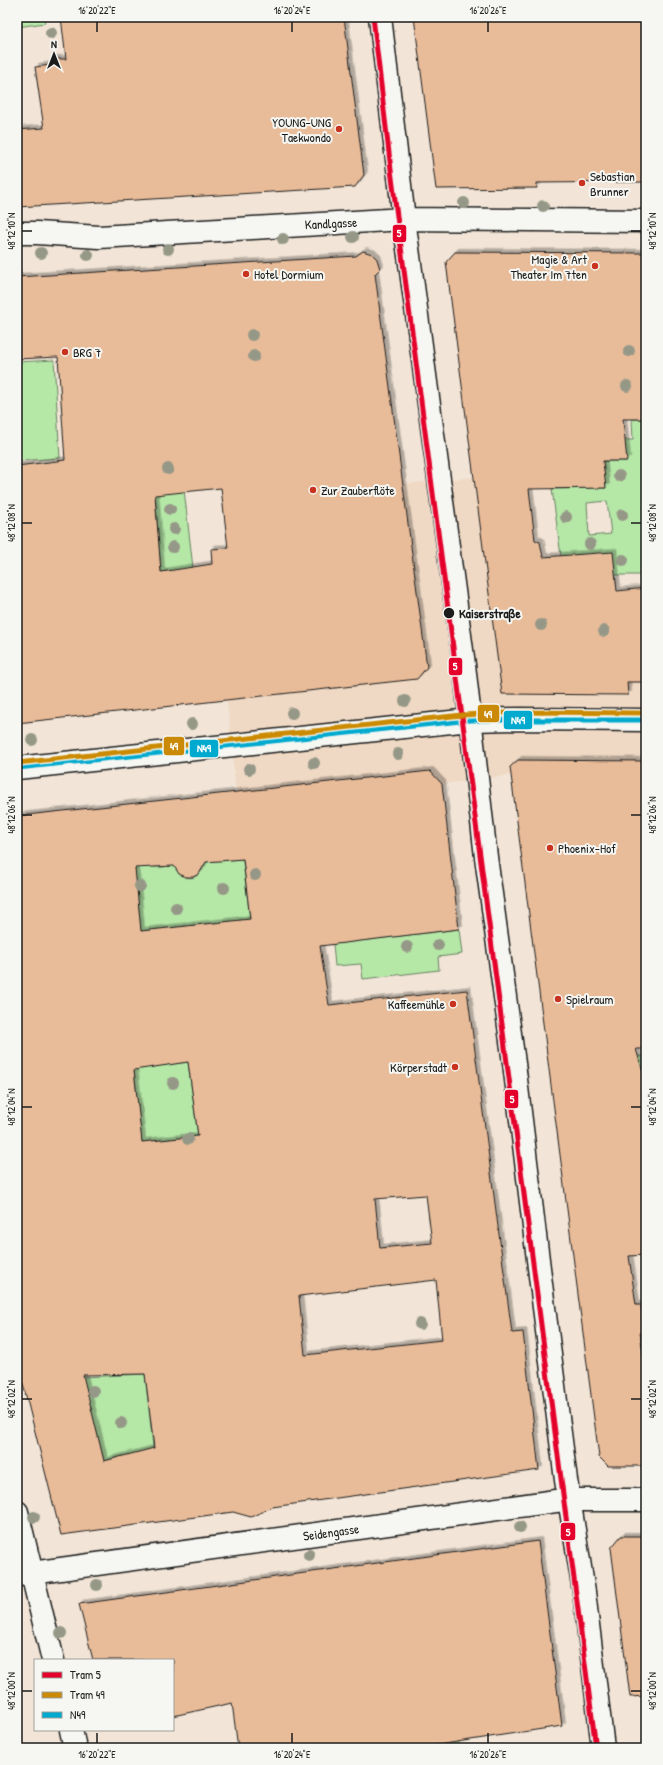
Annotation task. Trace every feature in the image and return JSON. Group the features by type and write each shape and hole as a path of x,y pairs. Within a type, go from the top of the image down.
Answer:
{"street":[{"path":"380,17 404,219 464,665 569,1500 584,1592 603,1748"},
{"name":"Kandlgasse","path":"17,233 99,237 404,219 646,221"},
{"path":"17,768 470,720 646,720"},
{"name":"Seidengasse","path":"24,1574 569,1500 646,1500"},
{"path":"17,1512 24,1574 53,1659"},
{"path":"70,1731 75,1748"}],"shaded area":[{"path":"474,477 502,694 628,695 627,682 646,682 646,761 518,760 510,767 511,775 442,784 236,793 227,700 417,679 427,667 403,484"}],"green space":[{"path":"17,17 44,17 45,23 17,27"},
{"path":"54,360 60,458 17,461 17,362"},
{"path":"632,419 646,419 646,575 615,575 561,556 552,489 605,488 603,461 626,461 625,440 633,440","holes":["607,501 611,534 589,536 587,503"]},
{"path":"179,446 193,568 161,572 152,450"},
{"path":"203,856 214,861 243,859 250,919 141,931 134,863 154,862 154,867 164,867 175,860 179,872 186,877 191,878 199,874 202,869"},
{"path":"459,929 462,954 438,957 439,970 363,979 361,964 335,966 333,944"},
{"path":"629,1056 646,1056 646,1082 637,1064"},
{"path":"188,1062 198,1136 142,1142 134,1069"},
{"path":"145,1374 155,1464 129,1462 123,1456 104,1461 83,1377"},
{"path":"459,1742 460,1748 418,1748"}],"building":[{"path":"61,17 344,17 364,175 355,187 17,207 17,130 44,128 35,67 51,65 51,59 66,59"},
{"path":"414,17 481,17 483,20 509,17 646,17 646,182 537,183 537,188 436,189"},
{"path":"363,251 372,254 377,259 380,269 375,274 427,667 417,679 17,723 17,466 65,460 58,357 17,359 17,277 356,256","holes":["221,488 228,548 211,549 212,564 161,572 155,495"]},
{"path":"455,252 646,253 646,419 623,419 627,461 603,461 606,488 529,489 535,540 540,542 543,557 613,552 617,591 646,588 646,682 627,682 628,695 502,694 446,262"},
{"path":"518,760 646,761 646,1049 636,1049 646,1082 646,1255 629,1256 636,1305 641,1305 643,1332 640,1332 646,1375 646,1466 608,1466 599,1457 510,767"},
{"path":"430,771 442,784 459,929 320,946 329,1005 467,990 512,1333 523,1332 539,1470 272,1507 251,1517 233,1512 61,1535 17,1360 17,816","holes":["243,859 250,919 141,931 135,868 174,866 179,874 186,877 193,877 199,874 206,862","188,1062 198,1136 142,1142 134,1070","426,1195 432,1243 380,1248 375,1199","436,1280 442,1340 305,1355 299,1296","145,1374 154,1448 104,1461 83,1375"]},
{"path":"621,1536 646,1536 646,1696 630,1697 611,1548"},
{"path":"538,1541 562,1726 418,1748 238,1748 232,1703 174,1716 174,1659 93,1659 79,1604"}],"tram line":[{"name":"5","path":"373,17 391,170 596,1748"},
{"name":"49","path":"17,763 462,715 523,712 646,713"}],"transit line":[{"name":"N49","path":"17,768 470,720 646,720"}],"place":[{"name":"YOUNG-UNG Taekwondo","path":"339,129"},
{"name":"Sebastian Brunner","path":"582,183"},
{"name":"Magie & Art Theater Im 7ten","path":"595,266"},
{"name":"Hotel Dormium","path":"246,274"},
{"name":"BRG 7","path":"65,352"},
{"name":"Zur Zauberflöte","path":"313,490"},
{"name":"Kaiserstraße","path":"449,613"},
{"name":"Phoenix-Hof","path":"550,848"},
{"name":"Spielraum","path":"558,999"},
{"name":"Kaffeemühle","path":"453,1004"},
{"name":"Körperstadt","path":"455,1067"}]}
